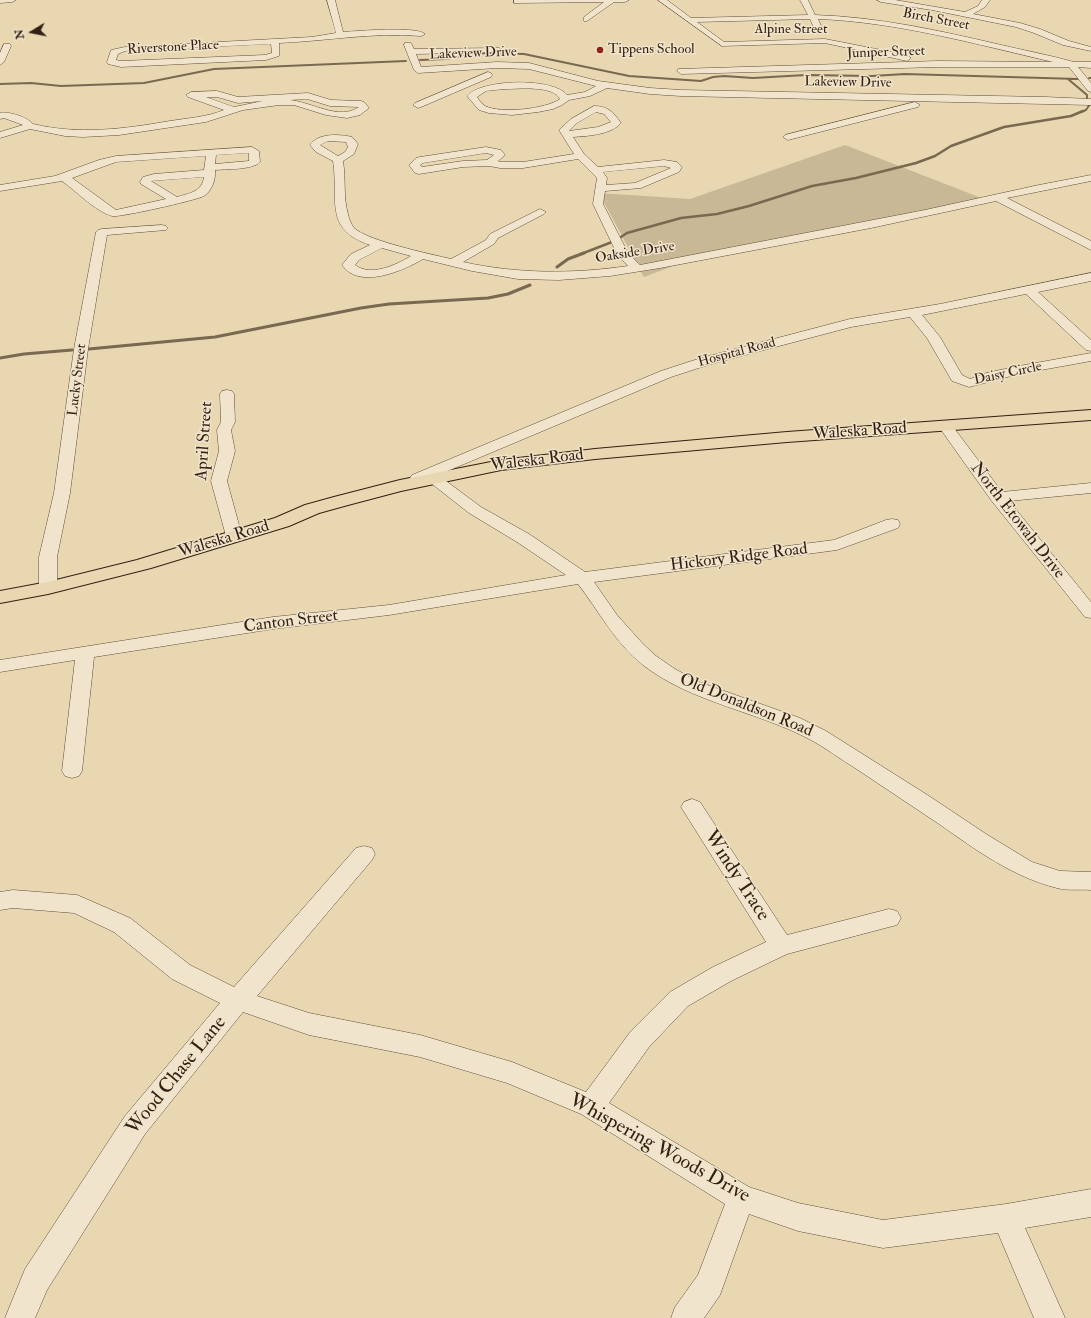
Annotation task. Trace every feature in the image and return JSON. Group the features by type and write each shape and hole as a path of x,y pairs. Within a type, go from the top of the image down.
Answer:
{"main road":[{"name":"Waleska Road","path":"0,598 48,588 144,564 282,522 312,509 400,486 501,465 595,454 787,437 1091,415"}],"street":[{"path":"0,1 12,0"},
{"path":"331,0 340,35"},
{"path":"518,0 625,0"},
{"name":"Alpine Street","path":"662,0 722,44 824,41 938,64"},
{"path":"804,0 824,41"},
{"path":"881,0 891,0 1016,25 1037,31 1066,43 1091,49"},
{"path":"965,15 984,5 986,0"},
{"path":"587,19 611,1"},
{"name":"Birch Street","path":"690,20 812,17 867,20 974,41 1071,64"},
{"path":"996,29 1016,25"},
{"path":"924,31 937,27 947,27"},
{"name":"Riverstone Place","path":"275,41 276,54 266,57 121,64 111,62 114,52 125,49 312,39 340,35 405,32 421,34"},
{"name":"Lakeview Drive","path":"499,50 409,48 418,70 502,65 529,66 602,84 681,93 1091,102"},
{"path":"0,62 4,51"},
{"name":"Juniper Street","path":"681,71 938,64 1091,65"},
{"path":"1071,64 1091,89"},
{"path":"418,104 497,71 502,65"},
{"name":"Lakeview Drive","path":"564,96 562,103 548,108 508,112 490,111 482,108 472,96 476,92 484,89 527,86 556,90 564,96 587,94 602,84"},
{"path":"2,116 28,123 30,126 54,132 83,134 84,130 106,124 123,125 129,127 131,130 211,118 233,110 286,102 296,103 325,113 333,114 359,112 364,108 361,104 330,103 308,96 238,100 217,94 191,96 233,110"},
{"path":"788,137 940,99"},
{"path":"190,121 187,118 191,114 220,106"},
{"path":"566,134 578,134 607,128 613,126 616,122 608,112 602,109 594,109 574,120 564,130 566,134 580,156 596,170 602,180 598,204 624,254 637,269"},
{"path":"0,124 19,120"},
{"path":"0,135 30,126"},
{"path":"0,188 64,177 110,160 252,150 254,152 255,162 247,165 147,179 145,182 176,201"},
{"path":"489,163 500,154 486,150 469,152 420,160 414,165 419,171 463,164 489,163 499,165 515,165 580,156"},
{"path":"64,177 108,211 115,214 176,201 200,194 208,185 211,153"},
{"name":"Oakside Drive","path":"338,160 340,170 341,201 345,223 355,234 381,244 486,271 535,276 590,275 637,269 892,220 998,198 1053,184 1091,178"},
{"path":"596,170 664,163 673,164 677,167 675,170 637,186 601,188"},
{"path":"998,198 1091,246"},
{"path":"453,263 490,242 494,236 540,212"},
{"name":"Lucky Street","path":"48,588 48,557 62,493 83,342 93,277 102,232 162,228"},
{"path":"381,244 355,257 348,264 356,271 372,273 383,272 400,267 421,255"},
{"name":"Hospital Road","path":"400,486 666,374 706,360 850,324 940,308 1091,277"},
{"path":"1029,290 1091,347"},
{"name":"Daisy Circle","path":"913,312 933,337 957,378 963,381 975,382 991,376 1091,357"},
{"name":"April Street","path":"227,394 228,422 224,430 227,451 219,481 234,536"},
{"name":"North Etowah Drive","path":"946,426 996,497 1091,613"},
{"name":"Old Donaldson Road","path":"434,479 476,510 523,538 582,578 594,593 610,618 636,648 648,660 668,673 692,686 793,722 819,736 922,801 978,840 1024,868 1059,880 1091,881"},
{"path":"996,497 1091,488"},
{"name":"Hickory Ridge Road","path":"582,578 837,545 892,524"},
{"name":"Canton Street","path":"0,666 273,622 390,610 582,578"},
{"path":"1073,592 1091,590"},
{"path":"72,772 85,653"},
{"name":"Windy Trace","path":"692,807 781,946"},
{"name":"Wood Chase Lane","path":"20,1318 36,1280 135,1125 238,1000 364,854"},
{"name":"Whispering Woods Drive","path":"0,901 13,899 77,904 122,925 181,972 238,1000 309,1024 420,1046 512,1073 591,1106 741,1198 798,1217 883,1234 1006,1218 1091,1203"},
{"path":"591,1106 640,1039 679,999 722,974 781,946 889,918"},
{"path":"686,1318 709,1284 741,1198"},
{"path":"1006,1218 1050,1318"}],"shaded area":[{"path":"845,145 984,199 673,266 644,277 599,193 690,199"}],"waterway":[{"path":"420,60 446,59 478,53 524,54 629,76 701,81 713,77 724,76 753,78 806,75 872,76 905,74 1078,79"},
{"path":"0,84 31,83 61,86 144,83 214,69 406,61"},
{"path":"1068,79 1087,95 1087,99"},
{"path":"1081,112 1086,110 1090,104"},
{"path":"621,237 627,233 681,218 717,214 749,206 812,186 856,178 916,163 935,156 951,146 1004,127 1071,116 1083,111"},
{"path":"581,254 612,242"},
{"path":"557,267 568,259 584,253"},
{"path":"89,349 215,337 361,308 389,304 488,298 508,294 530,285"},
{"path":"0,358 24,354 72,350"}],"place":[{"name":"Tippens School","path":"600,50"}]}
